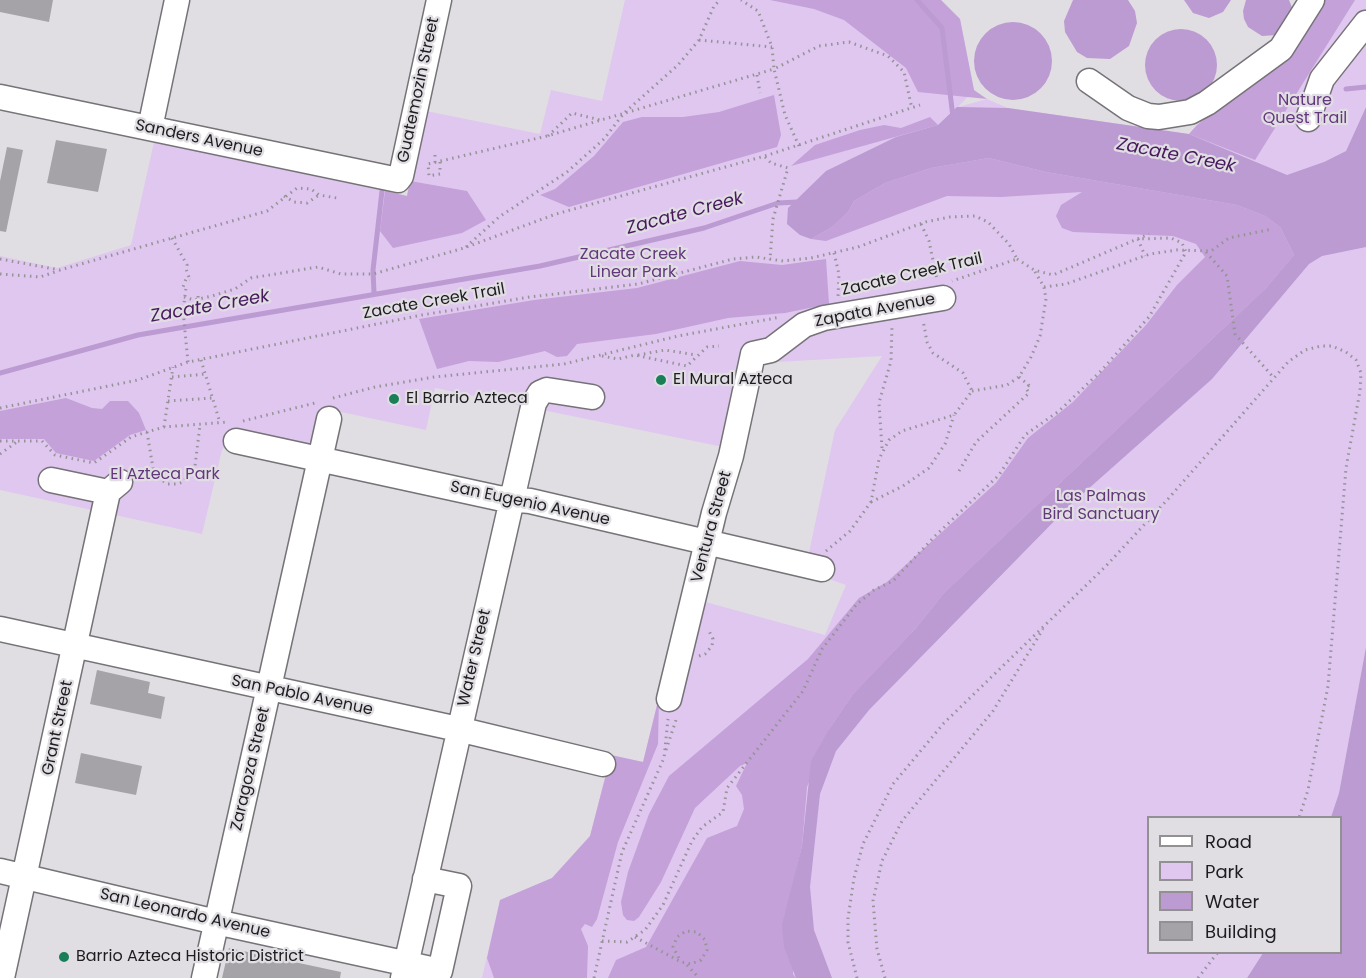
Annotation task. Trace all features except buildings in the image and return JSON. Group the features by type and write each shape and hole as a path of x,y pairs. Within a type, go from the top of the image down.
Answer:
{"street":[{"path":"150,128 177,0"},
{"name":"Guatemozin Street","path":"398,180 401,176 439,0"},
{"path":"1089,81 1128,108 1148,116 1176,116 1190,112 1207,103 1281,48 1312,0"},
{"path":"1308,119 1322,79 1366,23"},
{"name":"Sanders Avenue","path":"0,99 398,180"},
{"name":"Zapata Avenue","path":"750,351 771,350 804,325 824,318 920,302 943,288"},
{"name":"Ventura Street","path":"669,699 706,542 730,456 750,351"},
{"name":"Water Street","path":"405,971 458,729 534,403 540,393 547,390 592,397"},
{"name":"Zaragoza Street","path":"204,978 320,459 326,407"},
{"name":"San Eugenio Avenue","path":"236,441 513,500 530,501 817,568"},
{"name":"Grant Street","path":"2,978 75,647 114,487 51,480"},
{"name":"San Pablo Avenue","path":"0,628 75,647 458,729 603,764"},
{"name":"San Leonardo Avenue","path":"0,871 216,922 405,971 440,971 459,886 425,879"}],"path":[{"path":"464,248 499,217 567,172 604,139 624,113 678,65 699,40 714,6 720,0"},
{"path":"741,0 758,10 772,47 774,69 785,115 799,146"},
{"path":"699,40 772,47"},
{"path":"435,155 437,162 440,174 429,176 428,164 437,162 547,136 757,75 819,46 849,42 888,56 901,67 912,110"},
{"path":"757,75 760,93"},
{"path":"184,297 198,297 235,289 251,278 318,267 341,274 373,274 464,248 556,214 799,146 912,110 920,105"},
{"path":"547,136 572,113 602,120"},
{"path":"765,156 771,163 788,168 773,219 770,260"},
{"path":"311,189 312,181"},
{"path":"0,274 40,277 267,212 284,196 297,188 311,189 319,195 337,198"},
{"path":"284,196 294,202 307,202 319,195"},
{"name":"Zacate Creek Trail","path":"0,408 138,380 188,362 432,314 530,297 638,284 732,259 756,257 770,260 799,259 834,253 858,247 921,223 950,216 981,218 996,228 1017,259 943,288"},
{"path":"921,223 929,241 943,288"},
{"path":"1044,287 1066,284 1145,256 1177,250 1211,251 1229,238 1242,234 1268,232 1272,229"},
{"path":"1017,259 1034,270 1053,275 1149,234"},
{"path":"172,238 187,265 190,280 186,279 183,287 186,288 183,311 188,362"},
{"path":"1138,239 1171,238 1182,243 1186,252"},
{"path":"1138,239 1145,256"},
{"path":"1205,251 1227,276 1235,334 1275,378"},
{"path":"602,940 627,942 645,930 663,905 692,841 702,827 723,812 727,788 803,691 822,649 856,605 874,590 893,581 933,537 999,475 1025,435 1059,411 1134,335 1149,317 1186,252"},
{"path":"834,253 839,274 837,304"},
{"path":"0,259 60,270"},
{"path":"871,502 903,486 929,468 945,444 954,415 972,391 1000,387 1019,377 1040,336 1046,299 1044,287 1034,270"},
{"path":"198,297 199,311"},
{"path":"920,302 927,342 933,353 963,373 972,391"},
{"path":"817,568 850,531 871,502 882,448 879,403 891,361 893,337 890,307"},
{"path":"0,441 42,441 55,455 94,463 131,437 164,427 246,420 326,407 375,387 425,379 509,371 600,356 678,336 787,315"},
{"path":"634,355 687,366 707,347 719,346"},
{"path":"857,978 848,942 848,918 863,844 893,784 944,723 1046,624 1168,499 1288,362 1305,350 1321,346 1346,352 1356,360 1361,373 1346,468 1328,686 1308,790 1300,816"},
{"path":"600,356 618,359 664,350 696,355"},
{"path":"201,360 220,423"},
{"path":"164,427 173,366"},
{"path":"172,377 206,374"},
{"path":"959,471 976,442 1029,393 1026,388 1030,386 1019,377"},
{"path":"168,401 213,398"},
{"path":"882,448 889,440 902,432 954,415"},
{"path":"147,432 154,474 166,484 177,484 183,482 195,466 200,425"},
{"path":"0,454 18,441"},
{"path":"885,978 877,949 873,901 882,861 902,821 993,711 1046,624"},
{"path":"594,978 622,852 664,758 669,699"},
{"path":"681,962 673,947 677,937 686,931 697,932 705,940 707,950 697,963 686,964"},
{"path":"635,937 686,964 699,978"},
{"path":"1198,978 1216,954"}],"green space":[{"name":"Las Palmas Bird Sanctuary","path":"625,0 941,0 960,19 974,90 958,107 987,99 1008,108 1189,134 1197,125 1289,52 1322,0 1366,0 1366,107 1346,151 1324,162 1366,236 1366,647 1339,793 1331,816 1147,816 1147,954 1262,954 1247,978 482,978 500,900 552,878 590,836 611,755 643,762 659,697 702,601 825,635 846,585 826,578 808,557 835,430 882,356 760,363 738,450 435,388 426,430 341,412 338,421 316,451 234,436 222,450 202,534 0,490 0,256 57,268 131,245 154,142 407,196 426,111 540,134 551,90 602,101"}],"shaded area":[{"path":"770,0 941,0 960,19 974,90 987,99 918,92 906,68 844,20 814,9"},
{"path":"1325,0 1355,0 1255,160 1189,134 1197,125 1289,52"},
{"path":"774,95 781,135 777,147 569,207 540,195 555,189 594,156 623,122 642,117 683,117 719,112"},
{"path":"930,117 938,125 791,166 815,145 860,130 884,125 901,128"},
{"path":"989,158 1046,172 1237,205 1265,216 1280,227 1294,255 1266,288 944,593 916,628 853,694 830,728 807,787 802,846 796,871 793,974 796,978 608,978 616,960 646,947 707,838 737,826 744,809 742,795 736,786 747,763 740,766 695,808 661,882 639,917 634,921 627,920 623,915 621,902 628,872 649,814 669,776 808,659 859,598 887,582 996,483 1028,438 1073,402 1146,325 1177,285 1205,257 1196,244 1173,236 1073,232 1062,228 1056,216 1061,205 1082,192 1001,197 947,196 826,241 811,239 832,227 848,212 854,201 885,183 931,168"},
{"path":"410,181 467,191 486,220 462,233 393,248 380,231 385,191 407,196"},
{"path":"826,259 829,304 785,313 728,318 656,334 577,344 567,356 557,357 545,351 498,362 469,361 437,369 419,319 534,300 637,288 740,261 782,265"},
{"path":"66,398 92,408 102,409 110,401 128,401 139,413 146,430 130,435 94,461 56,453 44,439 0,439 0,411"},
{"path":"659,697 658,744 618,842 597,919 592,927 585,924 581,929 588,946 587,978 494,978 487,958 500,900 552,878 590,836 611,755 643,762"}],"water":[{"path":"1073,0 1128,0 1135,11 1137,23 1129,46 1110,59 1087,58 1077,52 1065,32 1064,21"},
{"path":"1184,0 1231,0 1223,12 1209,18 1193,13"},
{"path":"1246,0 1289,0 1293,10 1277,35 1262,36 1248,27 1244,19 1243,11"},
{"path":"1005,22 1021,22 1035,28 1046,39 1052,53 1052,69 1046,83 1035,94 1021,100 1005,100 991,94 980,83 974,69 974,53 980,39 991,28"},
{"path":"1181,29 1195,32 1207,39 1214,51 1217,65 1214,79 1207,91 1195,98 1181,101 1167,98 1155,91 1148,79 1145,65 1148,51 1155,39 1167,32"},
{"path":"957,107 1008,108 1189,134 1287,175 1324,162 1346,151 1366,107 1366,247 1322,256 1309,264 1212,379 1069,506 869,710 836,751 820,794 810,887 814,930 832,978 796,978 784,947 782,925 802,846 811,761 853,694 916,628 944,593 1266,288 1294,255 1280,227 1265,216 1237,205 1046,172 989,158 931,168 885,183 854,201 848,212 832,227 811,239 800,235 787,224 788,208 826,171 896,137 938,125"},
{"path":"1366,647 1366,978 1247,978 1262,954 1342,954 1342,816 1331,816 1339,793"}],"waterway":[{"path":"917,0 942,28 953,117"},
{"path":"1346,89 1366,87"},
{"path":"374,293 373,270 382,191"},
{"name":"Zacate Creek","path":"0,373 138,335 540,266 704,228 778,203 797,202"}],"place":[{"name":"El Mural Azteca","path":"661,380"},
{"name":"El Barrio Azteca","path":"394,399"},
{"name":"Barrio Azteca Historic District","path":"64,957"}],"park label":[{"name":"Nature Quest Trail","path":"1305,110"},
{"name":"Zacate Creek Linear Park","path":"633,264"},
{"name":"El Azteca Park","path":"165,475"}]}
